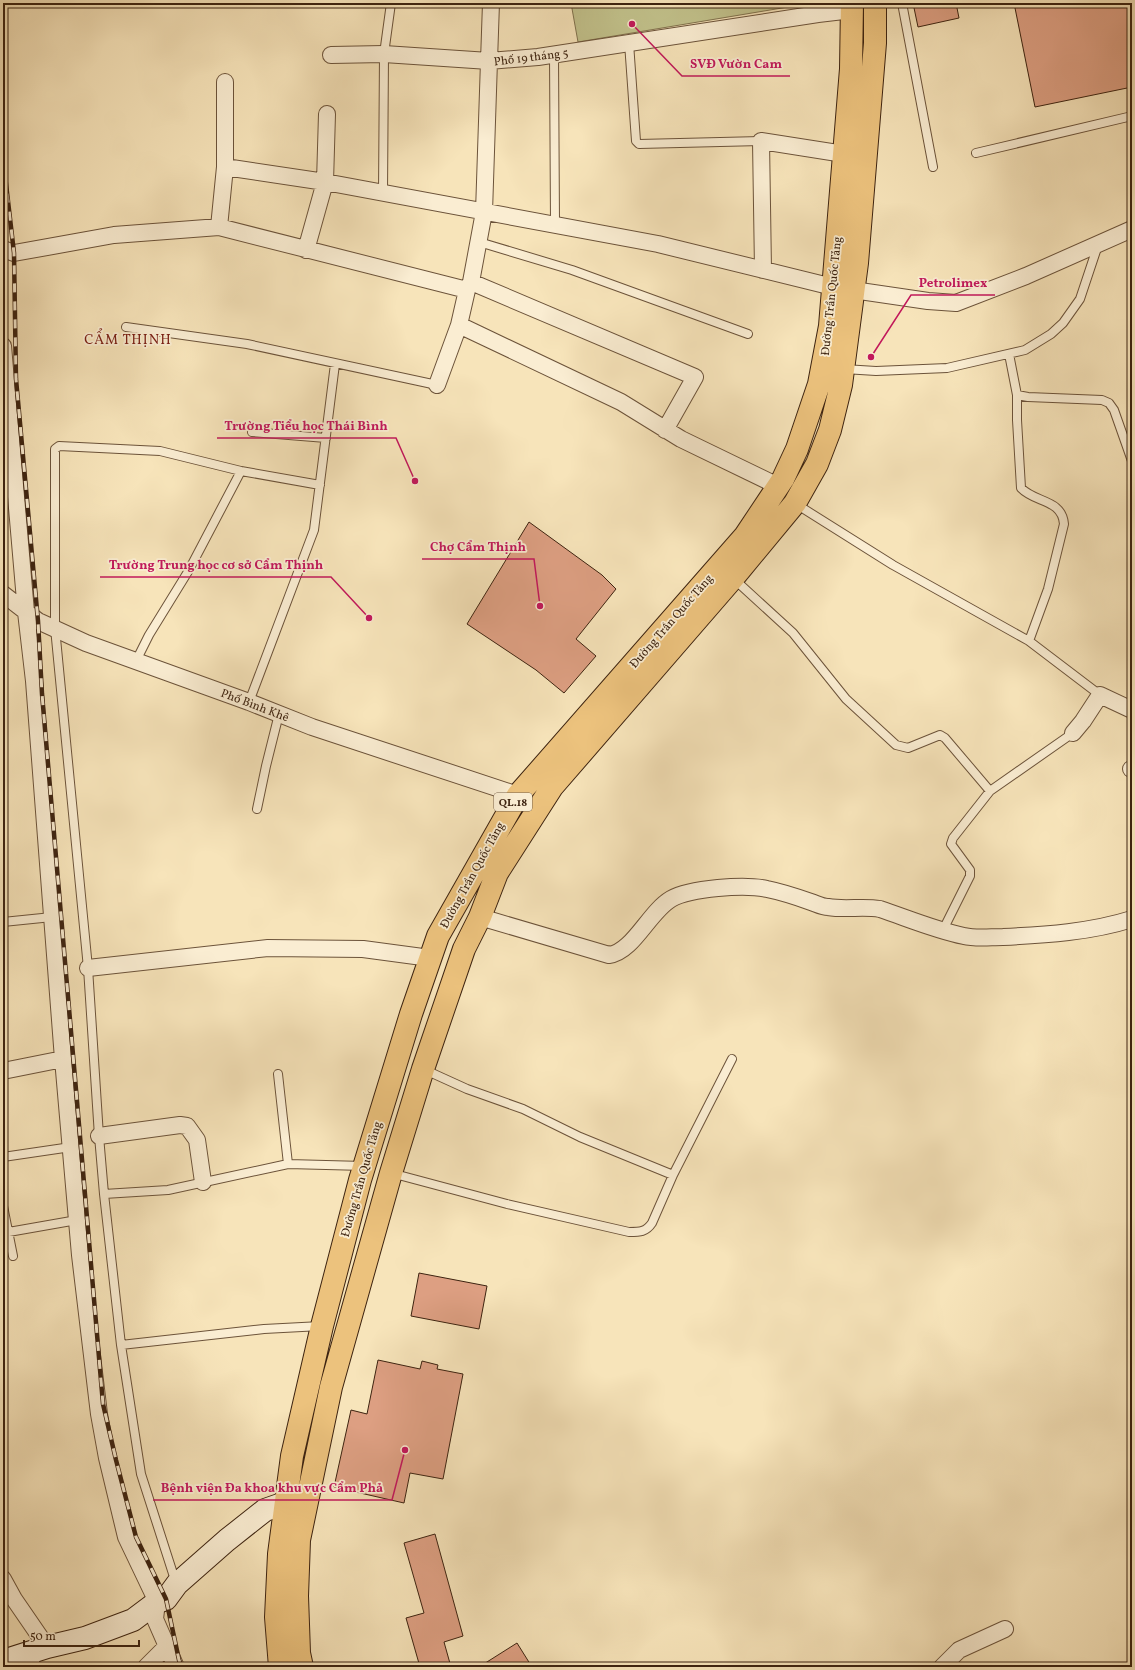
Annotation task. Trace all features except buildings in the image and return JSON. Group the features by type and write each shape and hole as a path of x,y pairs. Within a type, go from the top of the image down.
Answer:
{"highway":[{"name":"Đường Trần Quốc Tảng","path":"302,1667 299,1653 297,1596 299,1540 330,1387 390,1173 423,1069 464,950 480,917 497,873 552,787 745,536 783,479 797,449 819,384 830,326 843,288 857,263 875,43 875,3"},
{"name":"Đường Trần Quốc Tảng","path":"280,1667 276,1617 279,1554 292,1456 322,1326 364,1166 411,1014 430,958 442,930 518,795 646,664 733,578 795,503 817,464 830,430 841,385 843,369 844,154 851,69 852,7"},
{"path":"364,1166 390,1173"}],"street":[{"path":"331,55 384,54 489,61 492,3"},
{"name":"Phố 19 tháng 5","path":"436,385 459,325 479,242 484,212 489,61 554,55 818,14 852,7"},
{"path":"218,227 225,166 225,82"},
{"path":"306,250 325,182 327,114"},
{"path":"763,270 761,141 844,154"},
{"path":"225,166 382,192 555,224 658,244 843,288 928,301 956,302 969,299 1026,276 1132,229"},
{"path":"3,249 14,253 114,235 218,227 306,250 469,286 695,377 665,430"},
{"path":"459,325 621,402 680,439 778,486"},
{"path":"3,346 26,612 34,681 77,1220 98,1406 107,1458 126,1537 157,1602 155,1619 176,1667"},
{"name":"Phố Bình Khê","path":"3,594 38,621 86,643 320,729 518,795"},
{"path":"1073,733 1083,721 1100,695 1132,710"},
{"path":"480,917 609,955 622,952 662,906 671,899 687,893 732,887 766,889 826,907 846,909 871,907 880,908 943,930 976,938 1024,936 1108,927 1132,919"},
{"path":"88,968 268,948 363,949 430,958"},
{"path":"3,1071 63,1059"},
{"path":"99,1136 180,1125 187,1126 197,1140 203,1182"},
{"path":"3,1661 37,1655 133,1620 157,1602 166,1599 177,1584 227,1540 265,1510 285,1503"},
{"path":"3,1579 14,1600 37,1655"},
{"path":"942,1667 959,1650 1005,1629"},
{"path":"146,1667 167,1646"}],"lane":[{"path":"382,192 384,54 391,3"},
{"path":"902,3 933,167"},
{"path":"629,43 636,141 639,144 761,141"},
{"path":"554,55 555,224"},
{"path":"976,153 1132,116"},
{"path":"479,242 572,270 748,334"},
{"path":"843,369 876,371 947,368 1025,350 1051,334 1063,324 1080,299 1098,244"},
{"path":"126,327 247,344 436,385"},
{"path":"1009,354 1017,395 1017,433 1021,488 1054,505 1063,516 1048,589 1029,641"},
{"path":"249,702 314,530 335,364"},
{"path":"1017,395 1028,397 1102,400 1109,403 1114,410 1132,461"},
{"path":"252,432 326,438"},
{"path":"177,1584 141,1474 121,1345 104,1194 88,968 55,628 55,449 57,447 160,451 241,471 320,484"},
{"path":"136,661 149,635 189,570 241,471"},
{"path":"795,503 893,565 1029,641 1100,695"},
{"path":"733,578 793,633 846,699 896,745 908,748 940,735 945,738 990,792"},
{"path":"257,809 279,714"},
{"path":"943,930 970,876 970,870 951,844 952,838 990,792 1073,733"},
{"path":"3,922 52,917"},
{"path":"390,1173 507,1204 635,1232 641,1232 648,1229 652,1223 673,1175 732,1059"},
{"path":"423,1069 467,1090 523,1109 580,1137 673,1175"},
{"path":"278,1074 288,1164"},
{"path":"3,1157 71,1147"},
{"path":"104,1194 168,1190 288,1164 364,1166"},
{"path":"3,1206 6,1233 14,1256"},
{"path":"6,1233 77,1220"},
{"path":"121,1345 264,1329 322,1326"}],"green space":[{"path":"571,3 800,3 800,5 578,42"}],"railway":[{"path":"3,158 14,253 16,379 38,621 42,694 103,1404 136,1537 166,1599 179,1660 182,1667"}],"place":[{"name":"SVĐ Vườn Cam","path":"632,24"},
{"name":"Petrolimex","path":"871,357"},
{"name":"Trường Tiểu học Thái Bình","path":"415,481"},
{"name":"Chợ Cẩm Thịnh","path":"540,606"},
{"name":"Trường Trung học cơ sở Cẩm Thịnh","path":"369,618"},
{"name":"Bệnh viện Đa khoa khu vực Cẩm Phả","path":"405,1450"}],"district":[{"name":"CẨM THỊNH","path":"128,339"}]}
